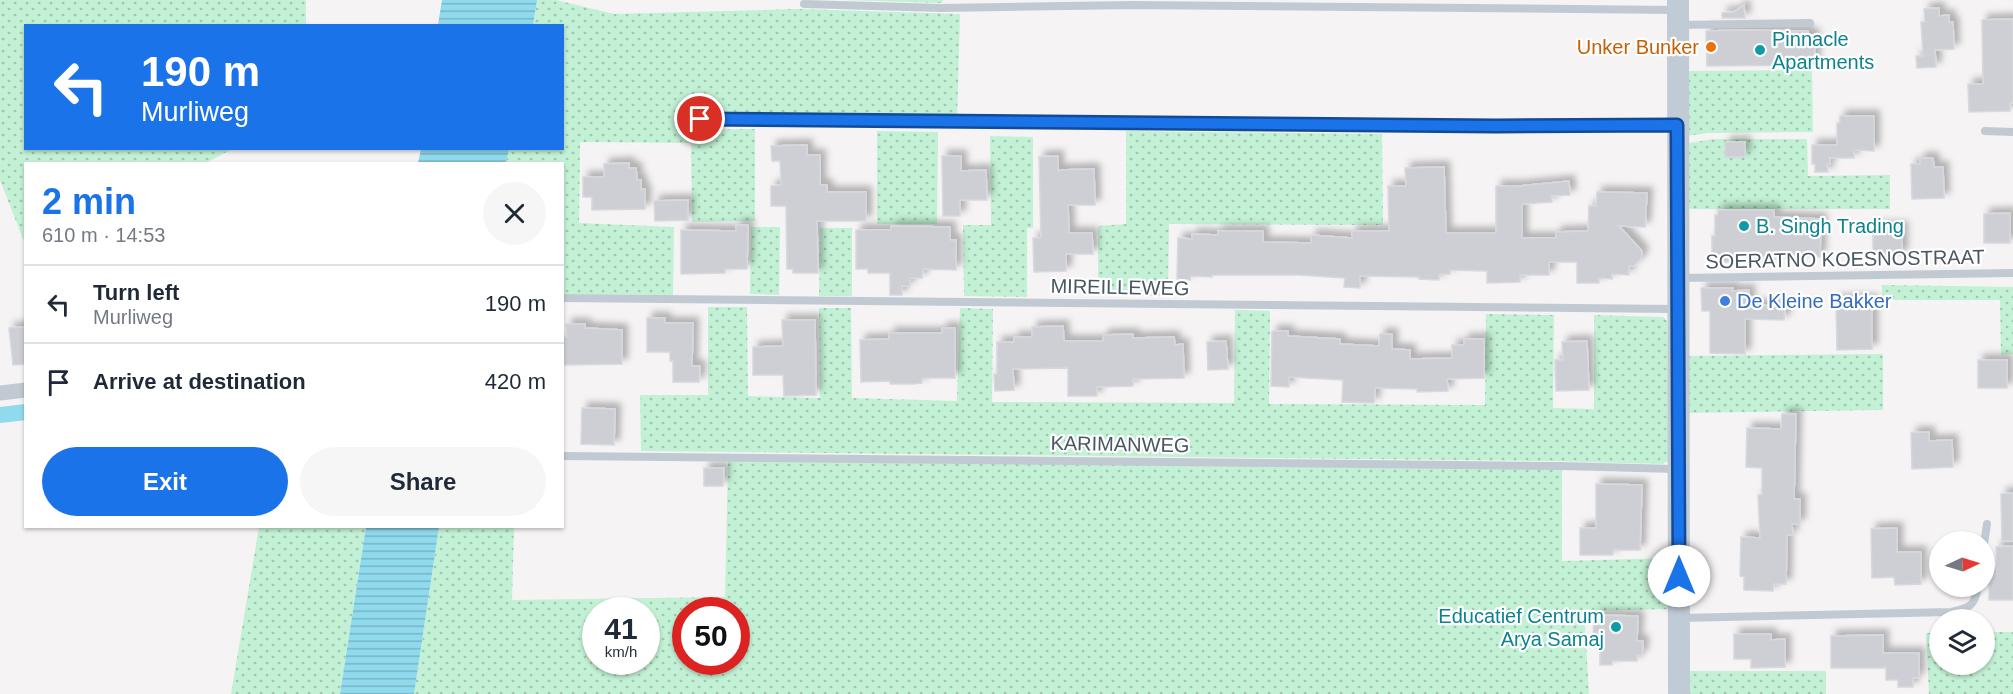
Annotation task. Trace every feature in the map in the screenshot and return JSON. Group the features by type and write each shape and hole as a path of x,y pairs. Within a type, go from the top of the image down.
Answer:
{"main road":[{"path":"1677,12 1679,694"}],"street":[{"path":"0,393 24,390"}],"lane":[{"path":"804,4 941,8 1133,5 1677,12 1810,23"},
{"path":"700,119 1496,126 1677,125"},
{"path":"1985,131 2013,132"},
{"name":"SOERATNO KOESNOSTRAAT","path":"1678,278 2013,273"},
{"name":"MIREILLEWEG","path":"564,298 1678,309"},
{"name":"KARIMANWEG","path":"564,456 1490,465 1678,469"},
{"path":"1986,531 1987,524"},
{"path":"1679,618 1952,612 1967,608 1976,597"}],"green space":[{"path":"0,0 306,0 306,24 24,24 24,150 230,150 208,162 24,162 24,241 0,180"},
{"path":"537,0 556,0 614,14 798,9 960,14 957,121 692,117 692,130 755,129 755,221 692,222 691,143 580,142 579,223 674,227 673,295 564,294 564,162 506,162 509,150 564,150 564,24 533,24"},
{"path":"843,0 943,0 942,3"},
{"path":"1812,70 1813,132 1708,133 1686,136 1685,71"},
{"path":"877,131 938,132 937,224 877,224"},
{"path":"1126,131 1382,134 1383,225 1169,224 1168,296 1098,296 1098,226 1126,224"},
{"path":"990,136 1033,137 1033,228 1027,228 1027,297 964,296 963,225 991,225"},
{"path":"1713,139 1807,139 1808,176 1890,175 1890,209 1686,209 1689,143"},
{"path":"751,227 780,227 779,295 750,294"},
{"path":"820,228 852,228 852,296 819,296"},
{"path":"1882,285 2013,287 2013,354 2001,355 2000,300 1882,300"},
{"path":"708,307 747,307 748,396 820,398 819,308 851,308 852,398 957,401 960,308 993,309 992,402 1234,403 1235,310 1270,311 1269,404 1485,405 1486,314 1554,315 1553,408 1594,409 1594,315 1663,317 1667,321 1669,460 1663,464 641,451 640,395 708,395"},
{"path":"1883,354 1883,410 1686,413 1686,356"},
{"path":"728,461 1562,469 1562,561 1670,558 1671,609 1584,611 1589,694 414,694 439,528 514,528 512,600 582,599 582,675 660,675 660,598 672,598 672,675 750,675 750,597 725,597"},
{"path":"259,528 366,528 340,694 231,694"},
{"path":"1995,632 2013,632 2013,694 1929,694 1926,633 1929,633 1929,675 1995,675"},
{"path":"1687,671 1826,671 1826,694 1687,694"}],"water":[{"path":"442,0 537,0 533,24 438,24"},
{"path":"421,150 509,150 506,162 418,162"},
{"path":"366,528 439,528 414,694 340,694"}],"building":[{"path":"1744,5 1745,18 1722,18 1722,13 1734,12"},
{"path":"1939,8 1939,16 1949,15 1949,22 1953,22 1954,49 1935,50 1936,67 1917,68 1916,56 1923,56 1921,22 1925,22 1924,9"},
{"path":"2013,19 2013,103 2010,103 2010,111 1969,112 1968,84 1983,84 1982,20"},
{"name":"Pinnacle Apartments","path":"1706,31 1808,31 1808,35 1814,35 1815,65 1707,66"},
{"path":"1840,116 1874,116 1874,151 1854,150 1854,158 1830,158 1830,164 1827,164 1828,172 1815,172 1815,164 1812,164 1812,145 1837,145 1837,123 1840,123"},
{"path":"1725,142 1745,142 1745,157 1725,157"},
{"path":"807,145 807,155 820,155 820,185 827,185 827,192 866,192 866,221 817,221 818,273 793,273 793,269 787,269 786,206 771,206 771,186 781,185 780,161 772,161 771,146"},
{"path":"942,156 961,156 961,171 986,170 987,200 960,200 960,216 943,216"},
{"path":"1058,156 1058,170 1094,169 1095,205 1068,205 1069,233 1092,233 1093,254 1066,254 1066,271 1034,272 1033,238 1041,238 1039,157"},
{"path":"1920,158 1933,158 1934,167 1943,167 1944,198 1912,199 1911,164 1920,164"},
{"path":"629,163 629,168 636,168 637,180 641,180 641,190 645,189 645,209 592,210 592,197 583,197 583,177 604,177 604,164"},
{"path":"1444,167 1446,233 1496,233 1496,186 1569,181 1570,195 1551,196 1552,202 1522,204 1522,238 1556,238 1556,232 1588,231 1589,206 1596,206 1597,192 1647,193 1645,227 1619,226 1642,251 1642,257 1634,266 1629,266 1629,275 1612,274 1612,279 1599,278 1599,283 1577,283 1577,262 1549,262 1549,275 1520,275 1520,282 1487,283 1487,271 1450,270 1450,274 1439,274 1439,280 1419,279 1419,277 1360,276 1360,288 1344,287 1345,278 1299,275 1212,275 1212,277 1191,276 1190,280 1177,279 1178,238 1192,239 1192,234 1218,235 1218,231 1263,231 1263,242 1311,243 1311,235 1352,238 1352,231 1389,231 1388,186 1406,186 1405,168"},
{"path":"688,200 688,220 655,221 654,201"},
{"name":"B. Singh Trading","path":"1718,210 1774,210 1774,217 1821,219 1820,257 1774,256 1774,262 1718,262 1718,257 1712,257 1712,236 1715,236 1715,215 1718,215"},
{"path":"2010,213 2010,243 1984,243 1984,214"},
{"path":"736,225 748,225 747,269 725,269 725,273 681,274 681,230 736,231"},
{"path":"891,226 950,227 950,240 956,240 956,270 923,269 922,278 910,278 910,286 902,286 902,295 890,295 890,273 868,273 868,269 856,269 856,230 891,230"},
{"path":"1873,227 1902,227 1902,255 1873,256"},
{"path":"1701,288 1749,290 1749,305 1785,306 1784,320 1745,319 1745,354 1710,353 1710,311 1702,311"},
{"path":"1836,300 1872,300 1872,349 1837,350"},
{"path":"647,318 665,318 665,323 693,323 692,366 700,366 699,382 673,382 673,361 670,361 670,352 647,352"},
{"path":"782,320 815,320 816,395 784,396 783,375 753,375 753,347 783,346"},
{"path":"566,324 585,324 585,328 622,330 622,364 564,365 564,337 567,337"},
{"path":"1063,326 1064,341 1103,341 1103,335 1133,334 1133,338 1174,337 1175,345 1183,344 1184,378 1133,379 1133,386 1097,387 1097,396 1068,396 1068,368 1013,369 1014,390 995,391 997,342 1014,342 1014,337 1032,337 1032,327"},
{"path":"24,327 24,364 13,365 9,328"},
{"path":"942,328 955,328 955,378 922,378 922,383 913,384 890,384 890,381 861,382 860,340 889,339 889,333 942,333"},
{"path":"1272,331 1288,331 1288,336 1340,339 1340,344 1379,346 1380,334 1392,334 1392,349 1410,350 1410,359 1452,358 1452,345 1464,345 1464,339 1484,339 1484,378 1447,379 1448,391 1417,392 1417,389 1375,388 1374,403 1342,402 1343,380 1289,377 1289,387 1271,386"},
{"path":"1226,341 1228,369 1208,370 1207,342"},
{"path":"1587,341 1589,390 1556,391 1555,360 1563,360 1562,342"},
{"path":"1978,360 2007,360 2007,388 1978,388"},
{"path":"582,408 615,409 614,445 581,444"},
{"path":"1782,414 1796,414 1794,499 1800,499 1800,524 1792,524 1793,535 1787,535 1786,584 1774,584 1773,591 1744,590 1744,577 1740,576 1741,537 1760,538 1758,495 1762,495 1762,468 1746,467 1747,428 1781,429"},
{"path":"1929,432 1929,441 1952,440 1953,467 1912,469 1911,433"},
{"path":"704,468 724,468 723,486 704,486"},
{"path":"1596,484 1642,485 1640,550 1613,550 1613,555 1580,555 1580,528 1596,528"},
{"path":"2013,493 2013,541 2002,541 2001,494"},
{"path":"1897,528 1897,552 1921,552 1921,584 1895,585 1894,577 1872,578 1871,529"},
{"path":"2013,546 2013,600 1989,600 1989,597 1995,597 1996,547"},
{"path":"1594,615 1638,616 1637,641 1643,641 1642,655 1637,655 1637,661 1612,661 1612,665 1600,665 1600,638 1593,638"},
{"path":"1734,634 1771,634 1771,640 1785,639 1785,667 1751,668 1751,659 1734,659"},
{"path":"1883,635 1883,653 1919,653 1919,678 1913,678 1913,687 1898,687 1898,680 1886,680 1886,668 1831,668 1831,636"}],"waterway":[{"path":"0,415 24,412"}],"place":[{"name":"Unker Bunker","path":"1711,47"},
{"name":"Pinnacle Apartments","path":"1760,50"},
{"name":"B. Singh Trading","path":"1744,226"},
{"name":"De Kleine Bakker","path":"1725,301"},
{"name":"Educatief Centrum Arya Samaj","path":"1616,627"}],"route":[{"path":"700,119 1496,126 1677,125 1679,576"}]}
